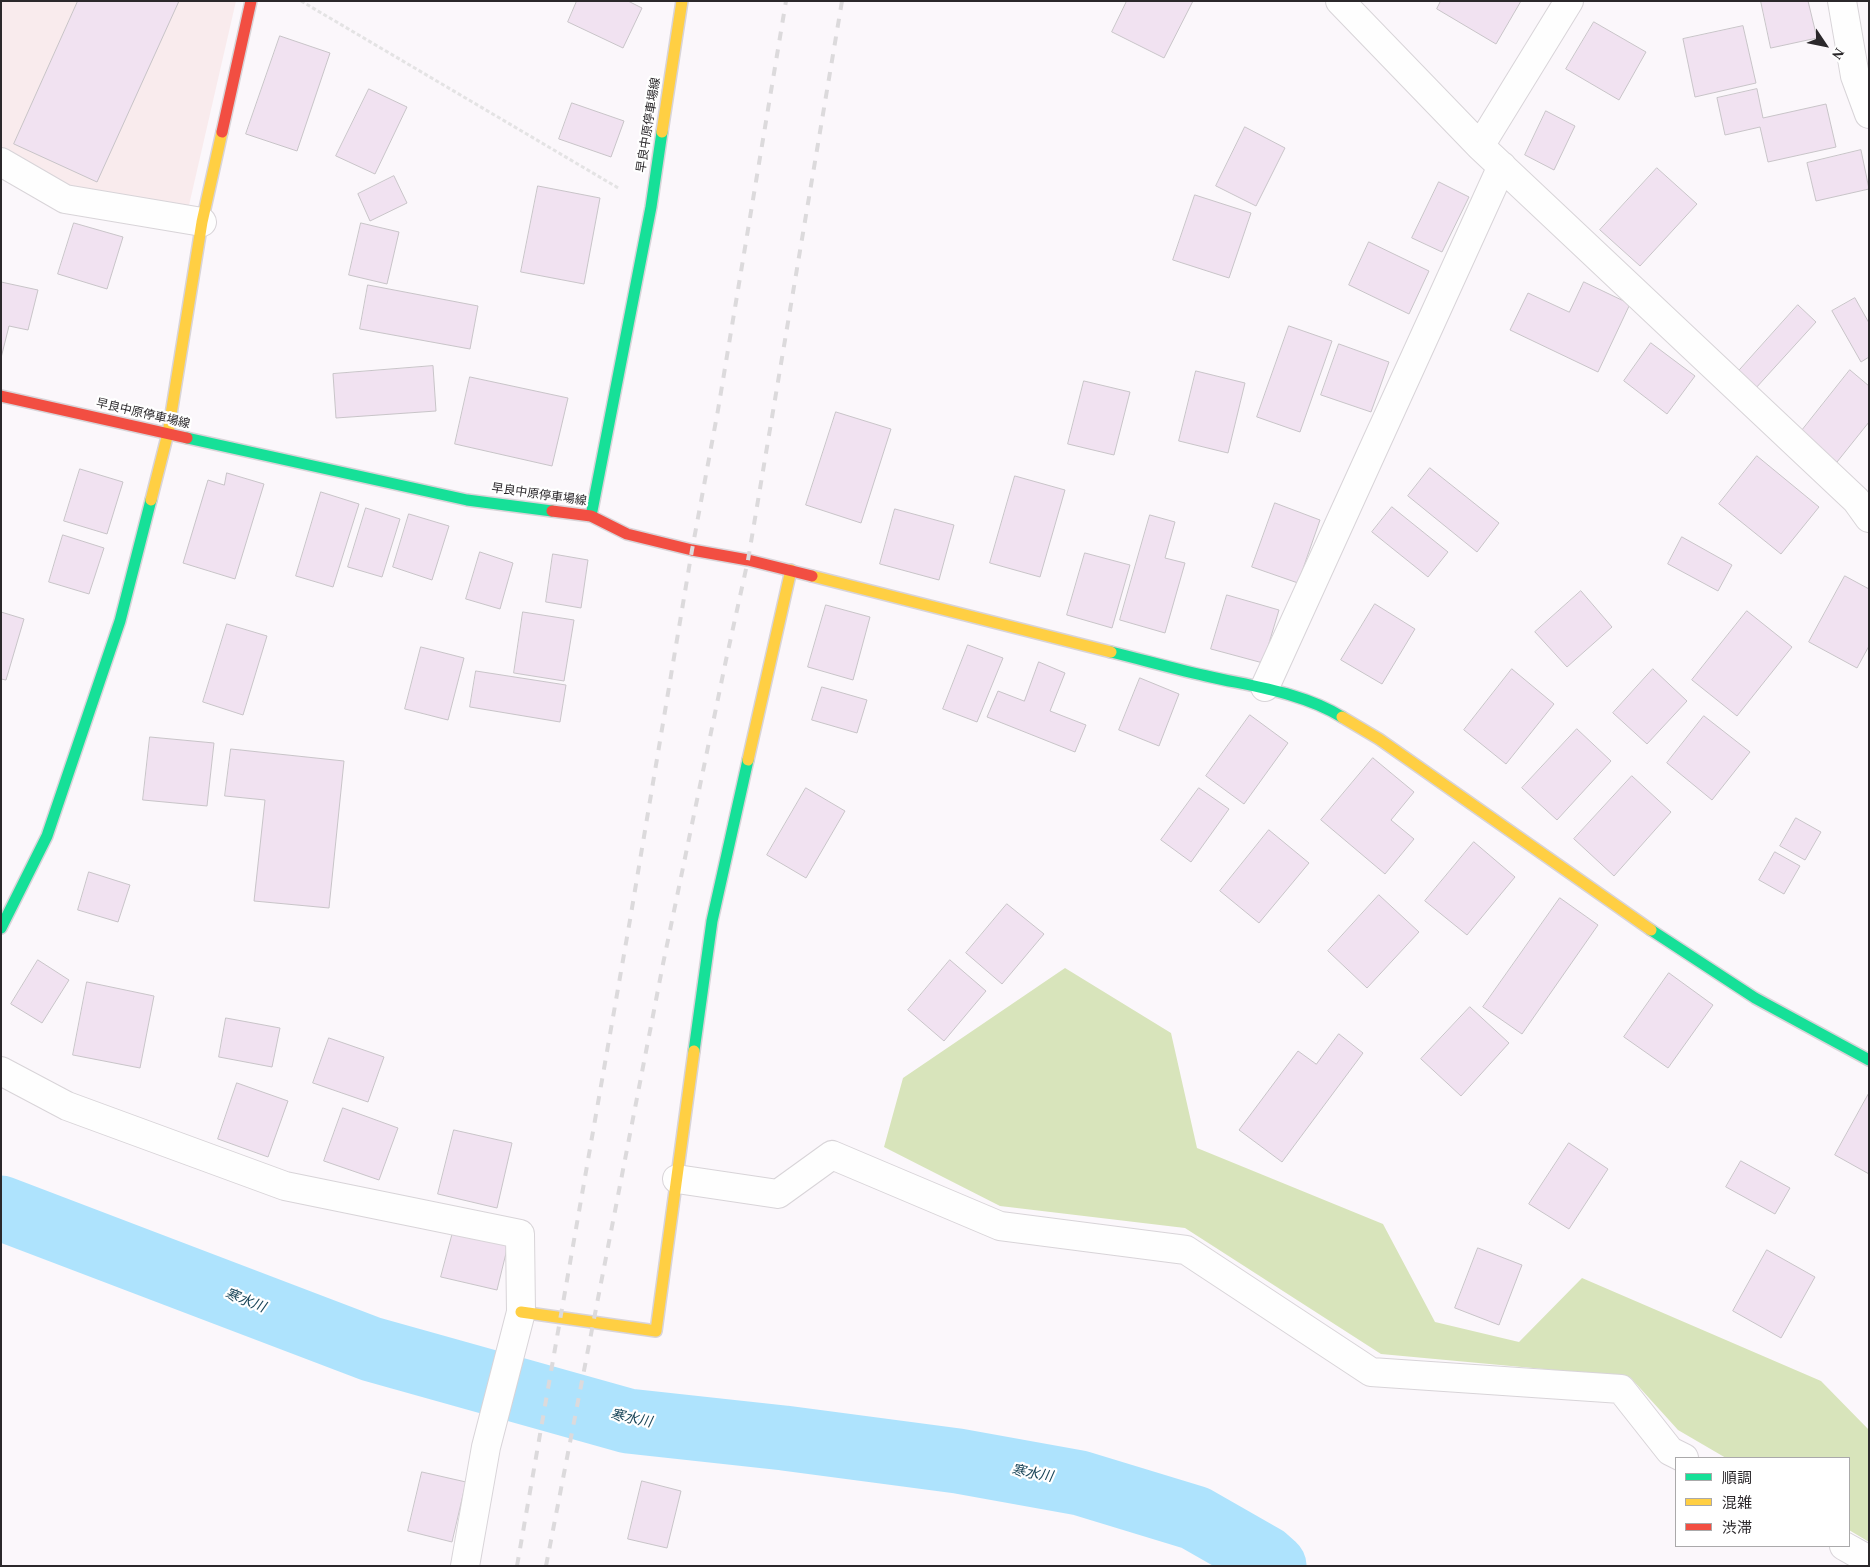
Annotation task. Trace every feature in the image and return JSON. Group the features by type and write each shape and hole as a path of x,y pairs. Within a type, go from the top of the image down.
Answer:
{"street":[{"path":"1,928 47,836 120,621 168,433 202,222 250,1"},
{"name":"早良中原停車場線","path":"1,396 467,500 591,516 651,207 682,1"},
{"path":"1340,1 1480,146 1856,500 1869,518"},
{"path":"1480,146 1569,1"},
{"path":"1842,1 1855,76 1869,114"},
{"path":"1,162 66,198 202,222"},
{"path":"1265,687 1502,166"},
{"path":"591,516 627,534 692,550 791,570 1192,672 1265,687 1331,710 1379,739 1630,916 1755,998 1869,1060"},
{"path":"521,1312 656,1331 712,921 791,570"},
{"path":"1,1071 67,1106 284,1186 520,1234 521,1312 486,1447 464,1566"},
{"path":"677,1179 778,1194 832,1155 1000,1226 1186,1250 1372,1372 1620,1390 1670,1451 1682,1457"},
{"path":"1846,1547 1869,1560"}],"path":[{"path":"300,1 651,207"}],"shaded area":[{"path":"1,1 236,1 187,214 70,200 1,147"}],"green space":[{"path":"1065,968 1171,1033 1197,1148 1383,1224 1435,1322 1519,1342 1582,1278 1821,1381 1869,1430 1869,1542 1850,1531 1850,1457 1724,1457 1678,1430 1630,1377 1381,1354 1185,1228 1000,1206 884,1147 903,1078"}],"building":[{"path":"78,1 179,1 97,182 14,144"},
{"path":"577,1 628,1 642,8 623,48 568,22"},
{"path":"1127,1 1193,1 1164,58 1112,32"},
{"path":"1441,1 1521,1 1496,44 1437,9"},
{"path":"1761,1 1808,1 1817,38 1771,48"},
{"path":"1594,22 1646,52 1619,100 1566,69"},
{"path":"1743,26 1756,83 1695,97 1683,39"},
{"path":"280,36 330,53 297,151 246,134"},
{"path":"369,89 407,107 375,174 336,156"},
{"path":"1757,89 1763,118 1826,104 1836,147 1768,162 1760,127 1725,135 1717,98"},
{"path":"572,103 624,121 611,157 559,139"},
{"path":"1546,111 1575,126 1554,170 1525,155"},
{"path":"1245,127 1285,148 1256,206 1216,186"},
{"path":"1861,150 1869,189 1816,201 1807,163"},
{"path":"1657,168 1697,204 1640,266 1600,230"},
{"path":"394,176 407,203 370,221 358,194"},
{"path":"1439,182 1469,197 1442,252 1412,238"},
{"path":"538,186 600,198 584,284 521,272"},
{"path":"1195,195 1251,213 1229,278 1173,260"},
{"path":"74,223 123,237 107,289 58,274"},
{"path":"361,223 399,232 387,284 349,275"},
{"path":"1369,242 1429,271 1409,314 1349,285"},
{"path":"1,282 38,290 28,330 9,326 1,358"},
{"path":"1584,282 1630,304 1598,372 1510,330 1528,293 1569,312"},
{"path":"368,285 478,306 470,349 360,329"},
{"path":"1855,298 1869,323 1869,357 1861,362 1832,311"},
{"path":"1798,305 1816,322 1755,389 1737,373"},
{"path":"1289,326 1332,341 1300,432 1257,417"},
{"path":"1651,343 1695,376 1667,414 1624,381"},
{"path":"1339,344 1389,362 1371,412 1321,395"},
{"path":"433,366 436,411 336,418 333,374"},
{"path":"1850,370 1869,386 1869,422 1837,462 1800,433"},
{"path":"1196,371 1245,383 1228,453 1179,441"},
{"path":"470,377 568,398 552,466 455,444"},
{"path":"1084,381 1130,392 1114,455 1068,444"},
{"path":"836,412 891,429 861,523 806,505"},
{"path":"1757,456 1819,507 1781,554 1719,504"},
{"path":"1430,468 1499,523 1477,552 1408,496"},
{"path":"80,469 123,482 107,534 64,521"},
{"path":"227,473 264,484 235,579 183,563 208,480 224,485"},
{"path":"1015,476 1065,490 1040,577 990,563"},
{"path":"321,492 359,504 333,587 296,576"},
{"path":"1275,503 1320,520 1298,583 1252,567"},
{"path":"1392,507 1448,552 1428,577 1372,532"},
{"path":"366,508 400,519 382,577 348,567"},
{"path":"895,509 954,525 939,580 880,564"},
{"path":"409,514 449,526 432,580 393,567"},
{"path":"1150,515 1175,522 1165,558 1185,563 1165,633 1120,620"},
{"path":"63,535 104,548 89,594 49,582"},
{"path":"1682,537 1732,565 1718,591 1668,564"},
{"path":"480,552 513,563 500,609 466,599"},
{"path":"1085,553 1130,565 1112,628 1067,615"},
{"path":"553,554 588,560 581,608 546,602"},
{"path":"1845,576 1869,589 1869,646 1857,668 1809,642"},
{"path":"1581,591 1612,627 1567,667 1535,632"},
{"path":"1227,595 1279,610 1263,663 1211,649"},
{"path":"1375,604 1415,629 1382,684 1341,660"},
{"path":"826,605 870,617 853,680 808,667"},
{"path":"1747,611 1792,647 1737,716 1692,680"},
{"path":"1,612 24,619 6,680 1,679"},
{"path":"523,612 574,620 564,681 514,673"},
{"path":"227,624 267,636 243,715 203,702"},
{"path":"968,645 1003,658 977,722 943,709"},
{"path":"421,647 464,658 448,720 405,709"},
{"path":"1039,662 1065,673 1050,711 1086,725 1075,752 987,717 998,691 1024,701"},
{"path":"1512,669 1554,704 1506,764 1464,730"},
{"path":"1653,669 1687,701 1647,744 1613,713"},
{"path":"476,671 566,685 560,722 470,707"},
{"path":"1140,678 1179,694 1159,746 1119,730"},
{"path":"822,687 867,700 857,733 812,720"},
{"path":"1250,715 1288,743 1244,804 1206,776"},
{"path":"1704,716 1750,752 1712,800 1667,763"},
{"path":"1577,729 1611,761 1557,820 1522,788"},
{"path":"150,737 214,743 207,806 143,800"},
{"path":"231,749 344,761 329,908 254,901 265,800 225,796"},
{"path":"1373,758 1414,792 1391,820 1414,839 1385,874 1321,820"},
{"path":"1632,776 1671,812 1614,876 1574,839"},
{"path":"806,788 845,811 806,878 767,855"},
{"path":"1199,788 1229,809 1191,862 1161,840"},
{"path":"1796,818 1821,832 1805,860 1780,846"},
{"path":"1269,830 1309,863 1259,923 1220,891"},
{"path":"1474,842 1515,877 1467,935 1425,901"},
{"path":"1775,852 1800,866 1784,894 1759,880"},
{"path":"89,872 130,885 118,922 78,910"},
{"path":"1379,895 1419,932 1367,988 1328,951"},
{"path":"1560,898 1598,925 1522,1034 1483,1007"},
{"path":"1007,904 1044,934 1002,984 966,953"},
{"path":"38,960 69,980 42,1023 11,1004"},
{"path":"950,960 986,991 944,1041 908,1010"},
{"path":"1669,973 1713,1005 1668,1068 1624,1037"},
{"path":"87,982 154,996 140,1068 73,1055"},
{"path":"1470,1007 1509,1043 1461,1096 1421,1059"},
{"path":"226,1018 280,1028 272,1067 219,1057"},
{"path":"1339,1034 1363,1053 1282,1162 1239,1130 1298,1051 1316,1064"},
{"path":"329,1038 384,1057 368,1102 313,1083"},
{"path":"237,1083 288,1101 268,1157 218,1139"},
{"path":"1869,1093 1869,1174 1835,1155"},
{"path":"343,1108 398,1128 379,1180 324,1161"},
{"path":"454,1130 512,1143 497,1208 438,1194"},
{"path":"1569,1143 1608,1169 1569,1229 1529,1204"},
{"path":"1741,1161 1790,1188 1775,1214 1726,1187"},
{"path":"453,1232 508,1245 497,1290 441,1277"},
{"path":"1478,1248 1522,1265 1499,1325 1455,1308"},
{"path":"1767,1250 1815,1277 1781,1338 1733,1311"},
{"path":"422,1472 466,1482 452,1542 408,1531"},
{"path":"642,1481 681,1491 667,1548 628,1539"}],"waterway":[{"name":"寒水川","path":"1,1208 371,1349 628,1421 784,1438 958,1461 1080,1483 1195,1518 1265,1558 1274,1566"}],"railway":[{"path":"517,1566 630,920 692,550 718,410 786,1"},
{"path":"546,1566 663,964 748,560 842,1"}],"traffic: fast":[{"path":"591,516 651,207 662,132"},
{"path":"187,438 467,500 552,511"},
{"path":"1,928 47,836 120,621 151,500"},
{"path":"1111,652 1295,696 1342,717"},
{"path":"694,1051 712,921 748,760"},
{"path":"1651,930 1755,998 1869,1060"}],"traffic: slow":[{"path":"662,132 682,1"},
{"path":"151,500 168,433 202,222 222,132"},
{"path":"748,760 791,570"},
{"path":"812,576 1111,652"},
{"path":"1342,717 1379,739 1651,930"},
{"path":"521,1312 656,1331 694,1051"}],"traffic: jam":[{"path":"222,132 251,1"},
{"path":"1,396 187,438"},
{"path":"552,511 591,516 627,534 812,576"}]}
